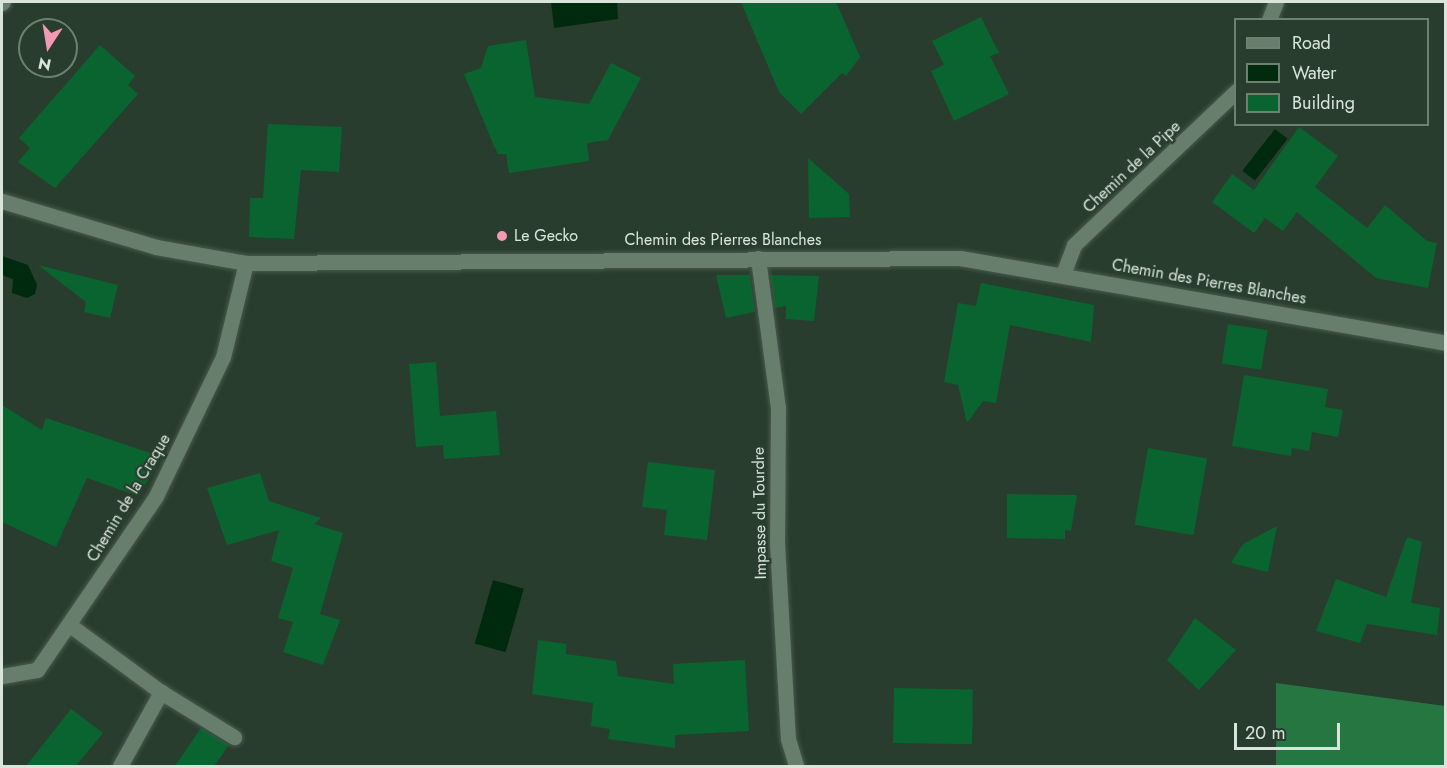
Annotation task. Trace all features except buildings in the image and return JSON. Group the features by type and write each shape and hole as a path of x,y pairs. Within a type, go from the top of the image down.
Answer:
{"street":[{"path":"1270,18 1276,2"},
{"name":"Chemin de la Pipe","path":"1063,274 1074,245 1234,93"},
{"name":"Chemin des Pierres Blanches","path":"2,201 156,247 246,263 960,258 1063,274 1446,343"},
{"name":"Impasse du Tourdre","path":"758,258 778,407 777,543 788,739 795,766"},
{"name":"Chemin de la Craque","path":"2,676 37,670 71,626 156,496 194,424 223,357 246,263"},
{"path":"71,626 161,692 234,737"},
{"path":"120,766 161,692"}],"green space":[{"path":"1276,683 1445,706 1445,766 1276,766"}],"water":[{"path":"551,2 617,2 618,19 554,28"},
{"path":"1275,129 1288,139 1255,181 1242,171"},
{"path":"2,256 28,265 37,285 35,294 27,298 12,293 13,279 2,275"},
{"path":"493,580 524,589 506,652 475,643"}],"place":[{"name":"Le Gecko","path":"502,236"}]}
